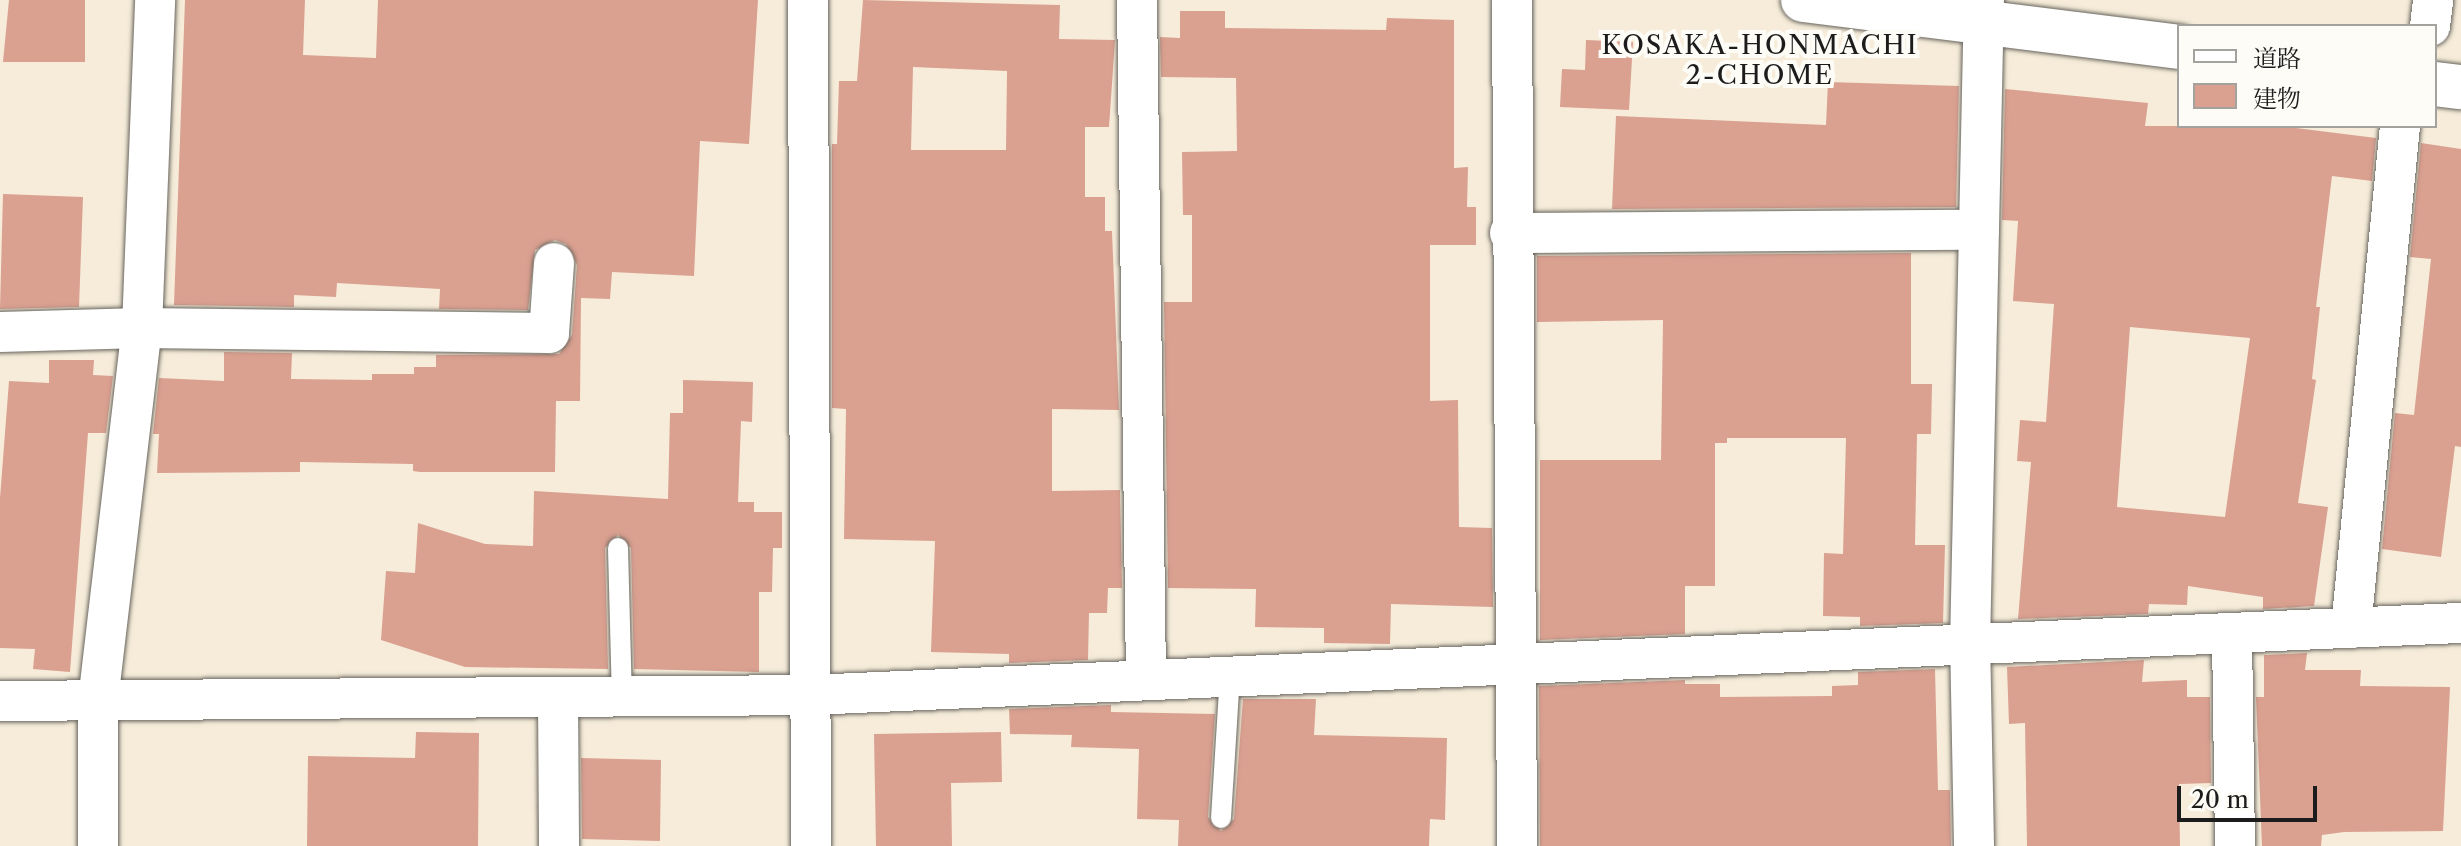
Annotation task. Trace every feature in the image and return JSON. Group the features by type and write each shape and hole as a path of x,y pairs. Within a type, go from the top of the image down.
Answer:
{"street":[{"path":"98,846 98,701 142,328 155,0"},
{"path":"808,0 811,846"},
{"path":"1137,0 1146,680"},
{"path":"1512,0 1510,233 1517,846"},
{"path":"1803,0 1984,9 2177,47"},
{"path":"2430,24 2433,0"},
{"path":"1974,846 1970,645 1984,9"},
{"path":"2437,84 2461,87"},
{"path":"2351,628 2400,128"},
{"path":"1510,233 1979,230"},
{"path":"0,332 142,328 549,333 554,263"},
{"path":"0,701 810,695 2461,623"},
{"path":"2232,633 2235,846"},
{"path":"558,697 559,846"}],"lane":[{"path":"618,548 622,697"},
{"path":"1221,818 1230,676"}],"building":[{"path":"9,0 85,0 85,62 3,62"},
{"path":"185,0 305,0 303,55 376,58 378,0 758,0 749,144 700,141 694,276 612,272 610,299 581,298 580,401 556,401 555,472 420,472 413,471 413,464 300,462 300,472 157,473 159,434 153,434 159,378 224,381 224,352 292,353 291,379 372,380 372,374 414,374 414,367 436,367 436,355 559,354 572,335 577,265 566,244 555,240 535,250 528,310 439,309 440,289 337,283 336,297 294,295 294,307 174,305"},
{"path":"863,0 1060,5 1059,39 1115,40 1109,127 1085,127 1085,197 1105,197 1105,231 1112,231 1119,410 1052,409 1052,491 1120,490 1122,588 1108,588 1107,613 1089,613 1088,660 1009,663 1009,654 931,652 935,541 844,539 846,409 832,408 832,144 837,144 839,81 857,81","holes":["913,67 1007,71 1006,150 911,150"]},
{"path":"1180,11 1225,11 1225,28 1386,30 1387,18 1454,20 1454,168 1468,167 1467,207 1476,207 1476,245 1430,245 1430,401 1458,400 1459,527 1492,528 1493,607 1391,604 1390,644 1324,643 1324,628 1255,627 1256,589 1168,588 1164,302 1192,302 1192,215 1183,215 1182,152 1237,151 1236,78 1161,77 1160,37 1180,38"},
{"path":"1586,40 1633,42 1629,110 1560,107 1562,69 1585,70"},
{"path":"1828,82 1959,86 1956,207 1612,209 1616,116 1826,125"},
{"path":"2005,89 2148,103 2145,126 2296,128 2376,138 2372,181 2332,176 2316,307 2320,307 2312,379 2316,380 2298,503 2328,507 2314,606 2263,609 2263,597 2188,586 2187,605 2149,604 2148,614 2018,619 2031,462 2017,461 2020,420 2046,422 2054,304 2013,301 2018,221 2002,220","holes":["2130,327 2250,338 2225,517 2117,507"]},
{"path":"2421,143 2461,149 2461,447 2455,446 2441,557 2382,549 2395,413 2414,415 2431,259 2410,257"},
{"path":"3,194 83,197 79,307 0,309"},
{"path":"1911,253 1911,384 1932,384 1931,434 1917,434 1915,545 1945,545 1943,623 1860,626 1860,617 1823,616 1824,553 1843,554 1846,438 1727,438 1727,443 1715,443 1715,586 1685,586 1685,634 1540,640 1540,460 1661,460 1663,320 1537,322 1537,256"},
{"path":"49,360 94,360 93,375 113,376 106,433 88,433 70,672 33,669 35,649 0,648 0,498 9,381 49,383"},
{"path":"683,380 753,382 752,422 741,421 738,502 754,502 754,512 782,512 782,548 773,548 772,592 759,592 759,672 634,669 631,548 618,535 605,548 608,669 465,667 381,640 386,571 415,573 418,523 485,544 533,546 534,491 668,499 670,413 683,413"},
{"path":"2307,653 2305,670 2361,670 2360,686 2450,687 2443,831 2344,832 2322,835 2321,846 2262,846 2256,697 2264,697 2264,655"},
{"path":"2144,660 2142,682 2187,680 2187,697 2210,697 2211,783 2179,784 2180,846 2027,846 2025,723 2009,724 2007,667"},
{"path":"1935,669 1938,790 1950,790 1951,846 1540,846 1539,686 1685,680 1685,684 1720,684 1720,697 1832,696 1832,686 1858,685 1858,672"},
{"path":"1243,699 1316,699 1314,735 1447,738 1445,820 1430,819 1429,846 1178,846 1179,820 1137,819 1139,749 1071,747 1072,735 1010,734 1009,709 1111,705 1111,712 1215,714 1208,817 1221,831 1234,819"},
{"path":"416,732 479,733 478,846 307,846 308,756 415,758"},
{"path":"1001,732 1002,782 951,783 952,846 876,846 874,734"},
{"path":"581,758 661,760 660,841 582,839"}],"district":[{"name":"KOSAKA-HONMACHI 2-CHOME","path":"1760,61"}]}
